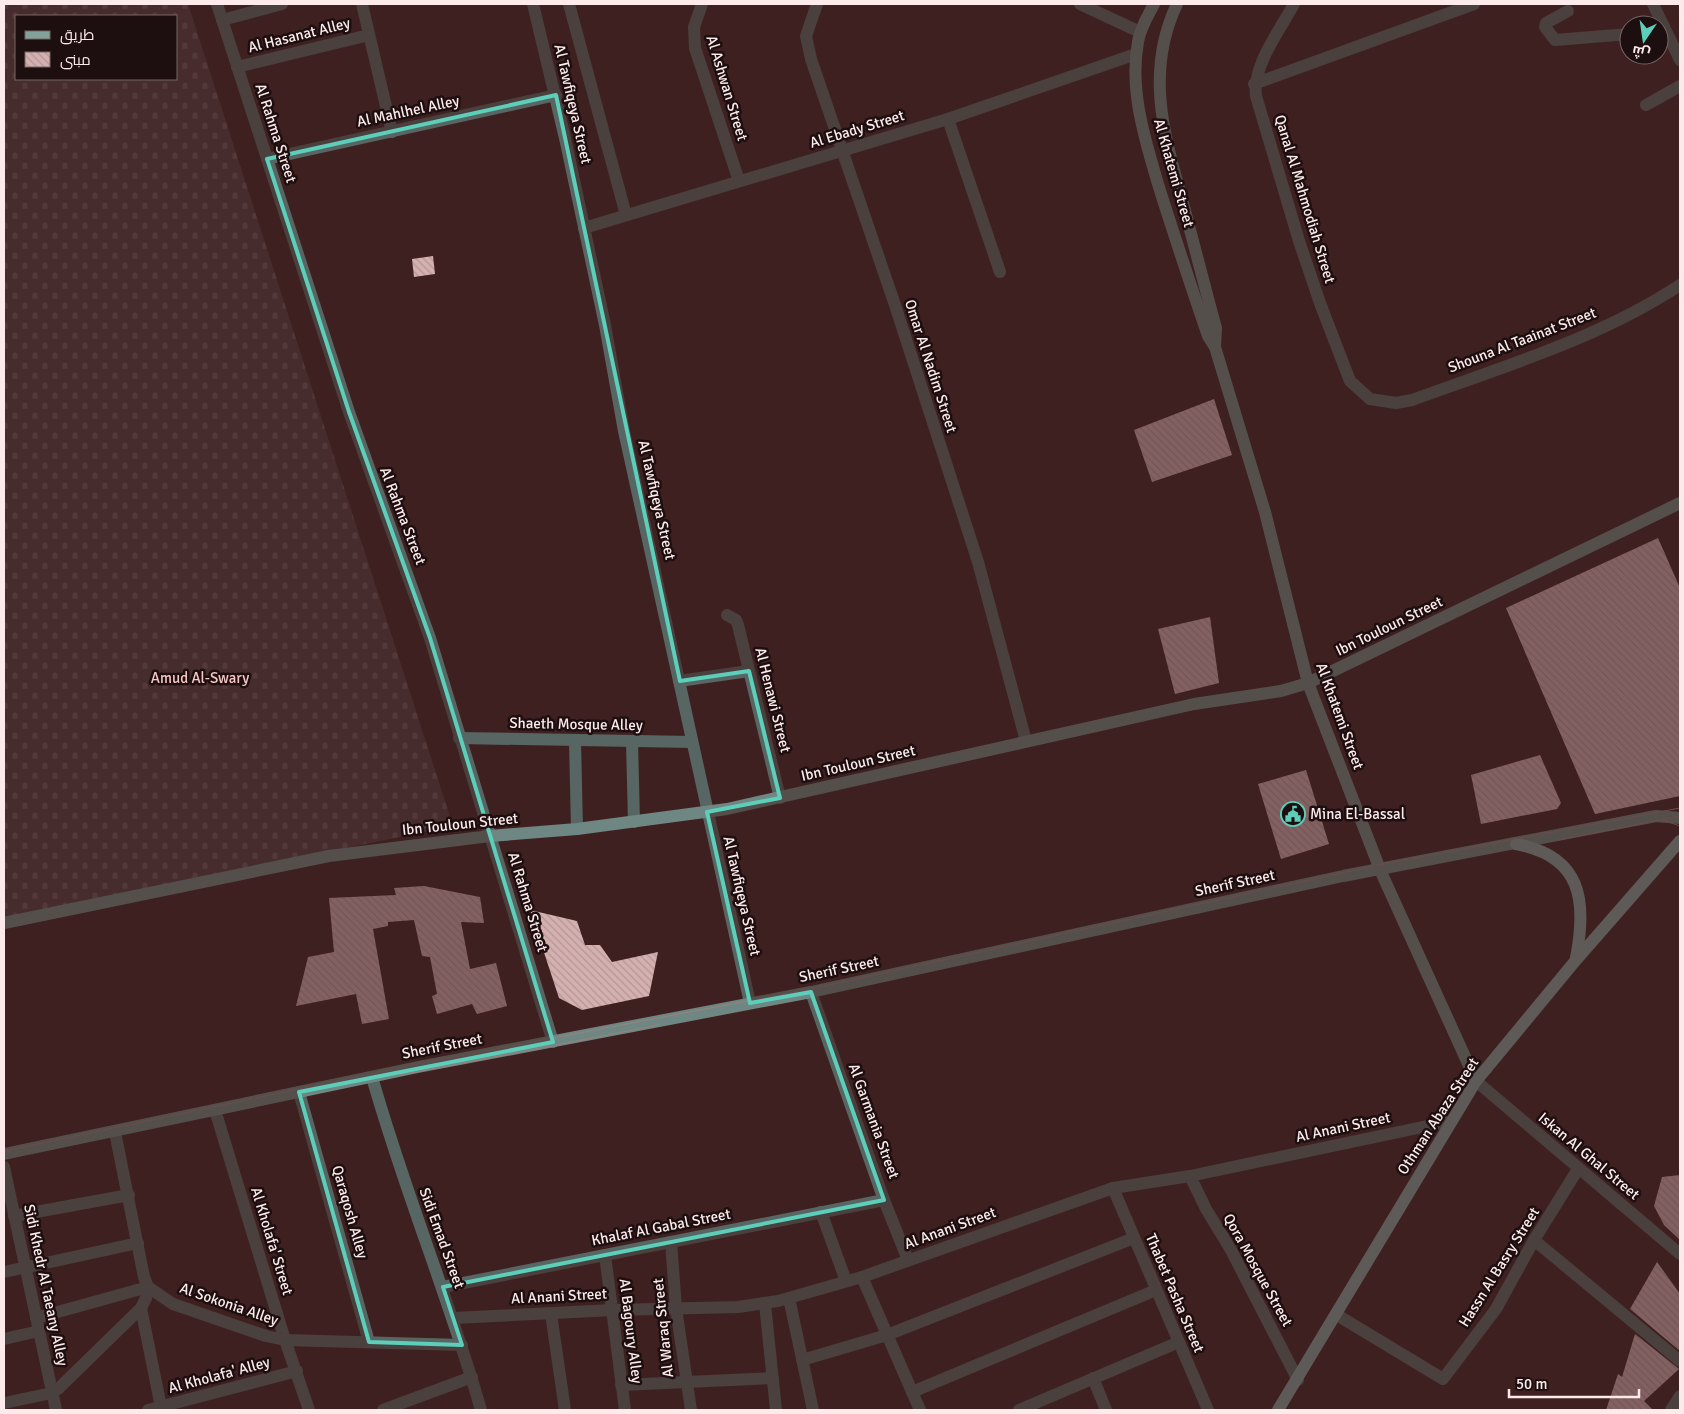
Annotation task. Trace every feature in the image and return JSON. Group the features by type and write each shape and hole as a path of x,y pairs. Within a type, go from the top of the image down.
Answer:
{"main road":[{"name":"Al Khatemi Street","path":"1154,4 1140,32 1136,54 1138,98 1144,134 1205,327 1215,347 1265,512 1308,683 1379,868 1476,1081"},
{"name":"Al Khatemi Street","path":"1177,4 1163,40 1159,103 1165,137 1216,328 1215,347"},
{"name":"Ibn Touloun Street","path":"4,923 329,856 490,836 578,829 707,812 780,798 1194,704 1281,691 1308,683 1680,503"},
{"name":"Sherif Street","path":"4,1154 372,1077 811,992 1379,868 1516,844 1656,816 1680,818"},
{"name":"Othman Abaza Street","path":"1278,1410 1298,1380 1476,1081 1576,960 1680,841"},
{"path":"1516,844 1544,851 1560,861 1572,876 1580,895 1581,914 1576,960"}],"street":[{"name":"Al Rahma Street","path":"216,4 368,470 397,544 430,638 553,1042"},
{"path":"222,20 282,4"},
{"path":"362,4 392,132"},
{"name":"Al Tawfiqeya Street","path":"533,4 556,95 624,431 750,1003"},
{"path":"568,4 626,215"},
{"name":"Al Ashwan Street","path":"702,4 694,27 695,48 740,181"},
{"name":"Omar Al Nadim Street","path":"817,4 809,24 808,48 898,314 978,562 1026,741"},
{"path":"1080,4 1140,32"},
{"path":"1254,84 1258,71 1294,4"},
{"path":"1254,84 1474,4"},
{"path":"1568,10 1546,23 1545,27 1555,40 1619,35"},
{"name":"Al Hasanat Alley","path":"237,67 369,35"},
{"path":"1669,40 1680,60"},
{"name":"Al Ebady Street","path":"584,228 948,119 1136,54"},
{"name":"Qanal Al Mahmodiah Street","path":"1254,84 1296,231 1320,303 1350,381 1370,400"},
{"path":"1646,105 1680,86"},
{"name":"Al Mahlhel Alley","path":"267,159 556,95"},
{"path":"948,119 1000,272"},
{"name":"Shouna Al Taainat Street","path":"1370,400 1396,403 1412,400 1481,375 1601,327 1680,285"},
{"name":"Al Henawi Street","path":"726,615 736,620 738,625 780,798"},
{"path":"680,682 749,671"},
{"name":"Shaeth Mosque Alley","path":"459,738 692,742"},
{"path":"575,741 578,829"},
{"path":"632,742 634,822"},
{"name":"Al Garmania Street","path":"811,992 884,1200 908,1260"},
{"name":"Sidi Emad Street","path":"372,1077 416,1218 443,1287 482,1410"},
{"name":"Iskan Al Ghal Street","path":"1476,1081 1680,1254"},
{"name":"Qaraqosh Alley","path":"299,1092 369,1342"},
{"name":"Al Kholafa' Street","path":"215,1110 285,1340 309,1410"},
{"name":"Al Anani Street","path":"453,1318 613,1310 738,1307 765,1304 862,1277 1113,1188 1190,1176 1451,1121"},
{"path":"4,1403 52,1392 76,1373 141,1308 146,1298 148,1287 115,1132"},
{"name":"Sidi Khedr Al Taeany Alley","path":"4,1167 56,1410"},
{"name":"Hassn Al Basry Street","path":"1337,1315 1443,1379 1496,1309 1534,1240 1578,1169"},
{"name":"Qora Mosque Street","path":"1190,1176 1206,1209 1231,1250 1298,1380"},
{"name":"Thabet Pasha Street","path":"1113,1188 1208,1410"},
{"path":"14,1216 129,1195"},
{"name":"Khalaf Al Gabal Street","path":"443,1287 884,1200"},
{"path":"821,1212 846,1281"},
{"path":"802,1360 887,1335 1134,1238"},
{"path":"1534,1240 1680,1361"},
{"name":"Al Waraq Street","path":"671,1242 676,1308 685,1382 691,1410"},
{"path":"4,1272 138,1243"},
{"name":"Al Bagoury Alley","path":"605,1255 625,1410"},
{"path":"862,1277 920,1410"},
{"path":"36,1318 148,1287"},
{"name":"Al Sokonia Alley","path":"148,1287 173,1304 248,1332 285,1340 462,1345"},
{"path":"912,1392 1156,1290"},
{"path":"788,1298 813,1410"},
{"path":"765,1304 776,1410"},
{"path":"141,1308 155,1409"},
{"path":"551,1314 565,1410"},
{"path":"4,1338 39,1331"},
{"path":"1019,1410 1179,1342"},
{"name":"Al Kholafa' Alley","path":"155,1409 297,1371"},
{"path":"383,1410 472,1377"},
{"path":"621,1385 773,1378"},
{"path":"1093,1378 1106,1410"},
{"path":"1671,1410 1680,1396"}],"highlighted area":[{"path":"556,95 680,681 749,671 780,798 707,812 750,1003 811,992 884,1200 443,1287 462,1345 369,1342 299,1092 553,1042 430,638 349,412 267,159"}],"green space":[{"name":"Amud Al-Swary","path":"4,4 188,4 453,826 4,918"}],"building":[{"path":"433,256 435,274 414,277 412,259"},
{"path":"1214,399 1232,455 1152,482 1134,430"},
{"path":"1658,538 1680,588 1680,796 1595,814 1506,608"},
{"path":"1210,617 1219,683 1175,694 1158,629"},
{"path":"1540,755 1561,803 1557,809 1481,824 1471,775"},
{"name":"Mina El-Bassal","path":"1306,770 1329,844 1281,859 1258,784"},
{"path":"424,886 480,897 484,923 461,922 470,969 496,963 507,1006 477,1014 472,1004 437,1014 432,996 437,994 430,957 422,956 414,920 388,922 388,926 373,929 389,1019 362,1024 356,994 296,1006 308,957 334,952 329,898 396,895 394,888"},
{"path":"530,910 577,921 585,945 600,945 612,962 658,952 649,996 582,1010 559,998"},
{"path":"1680,1175 1680,1240 1664,1225 1654,1206 1662,1177"},
{"path":"1657,1262 1680,1294 1680,1351 1630,1309"},
{"path":"1635,1334 1679,1369 1644,1401 1653,1410 1606,1410 1618,1374 1622,1377"}],"tram line":[{"path":"4,1151 417,1064 810,989 1378,865 1680,808"},
{"path":"1558,840 1680,816"},
{"path":"1663,820 1680,826"},
{"path":"401,1075 659,1025"}],"place":[{"name":"Mina El-Bassal","path":"1293,814"}]}
